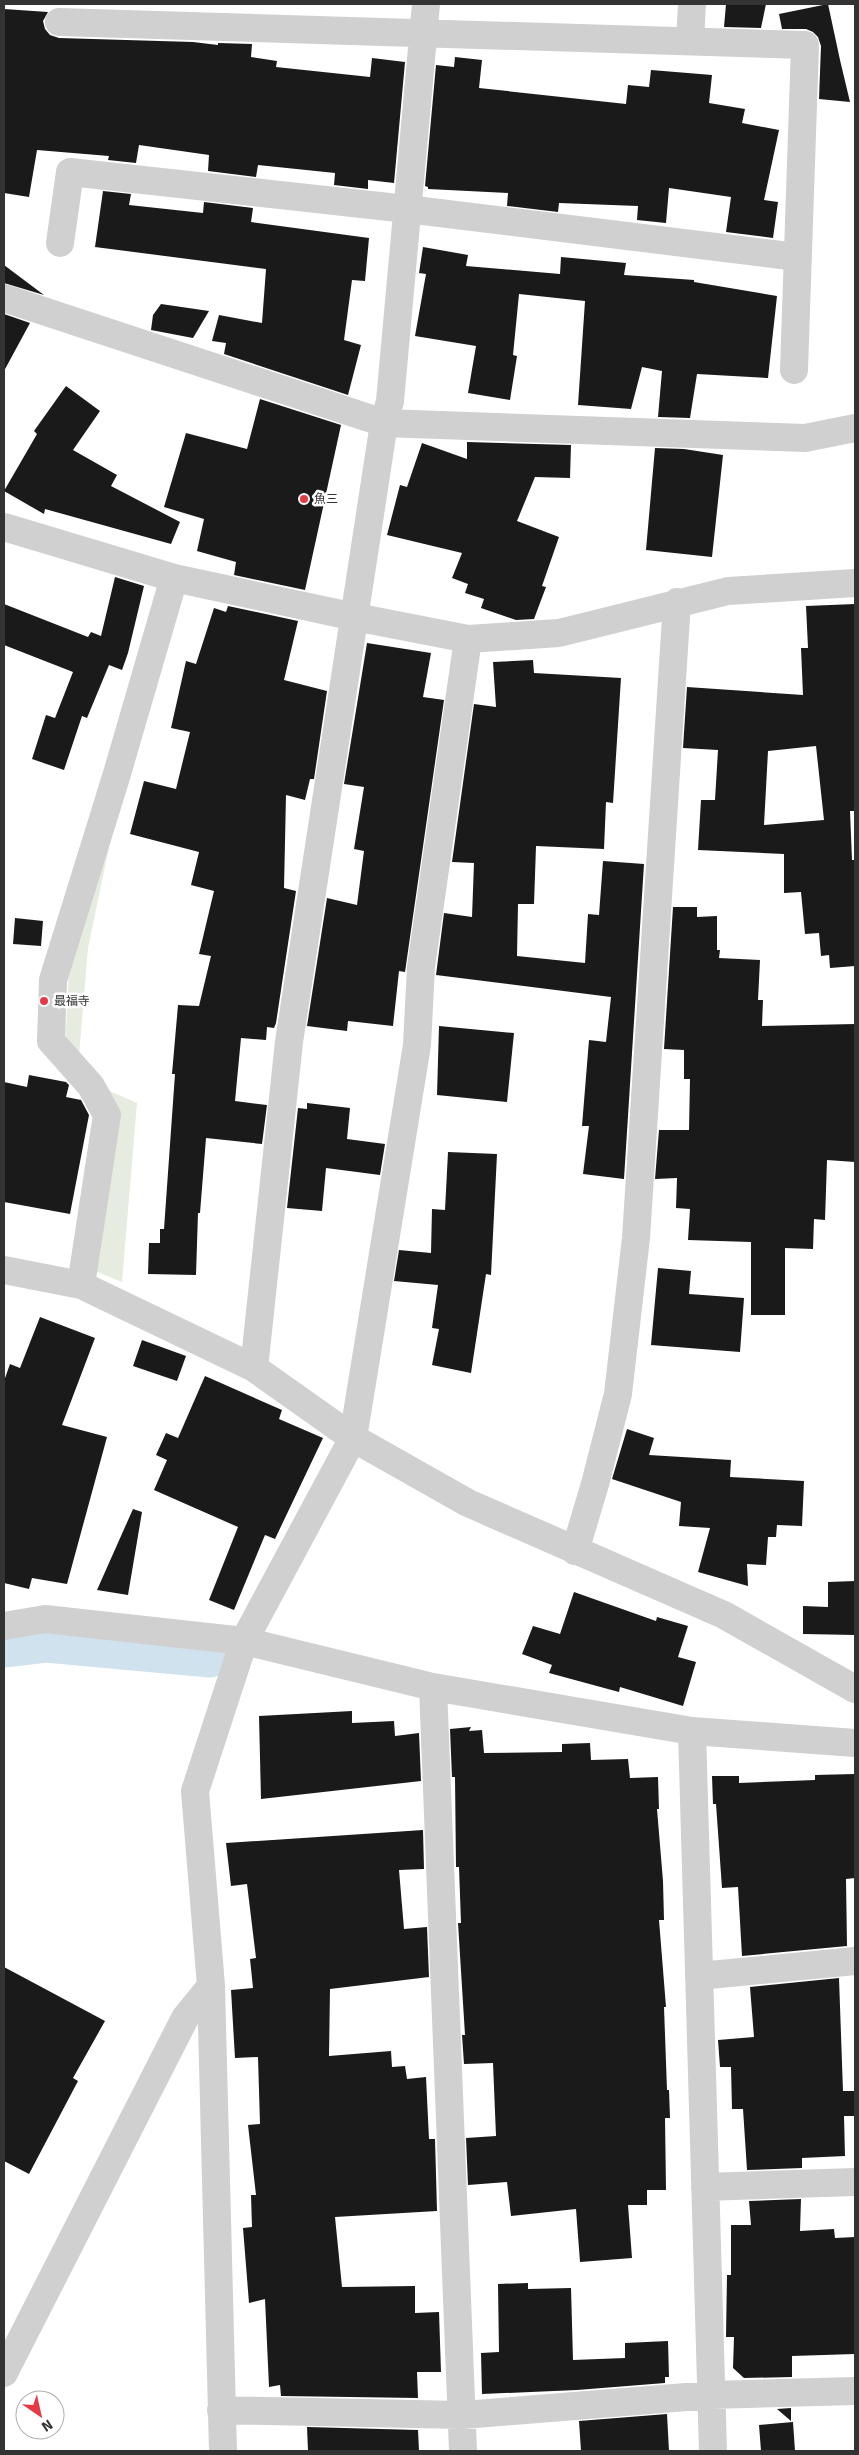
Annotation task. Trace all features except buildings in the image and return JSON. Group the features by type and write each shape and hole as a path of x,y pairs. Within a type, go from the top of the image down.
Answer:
{"street":[{"path":"254,1368 289,1042 384,423 390,400 426,4"},
{"path":"690,41 692,4"},
{"path":"59,22 805,45 794,370"},
{"path":"60,243 70,172 407,209 797,257"},
{"path":"4,298 384,423 805,438 855,428"},
{"path":"4,527 174,578 468,639 559,632 728,591 855,583"},
{"path":"81,1285 107,1115 91,1086 52,1041 53,980 116,777 174,578"},
{"path":"575,1551 595,1484 618,1394 636,1238 677,602"},
{"path":"223,2451 211,1986 195,1791 244,1640 353,1438 417,1045 421,967 468,639"},
{"path":"4,1270 81,1285 254,1368 353,1438 468,1503 724,1615 855,1689"},
{"path":"4,1626 45,1619 244,1640 433,1687 692,1731 855,1743"},
{"path":"433,1687 464,2451"},
{"path":"692,1731 713,2451"},
{"path":"699,1976 855,1961"},
{"path":"4,2373 185,2018 211,1986"},
{"path":"705,2187 855,2182"},
{"path":"221,2410 463,2415 711,2395 855,2391"}],"shaded area":[{"path":"94,842 109,847 88,948 79,1055 65,1052 70,947"},
{"path":"96,1085 137,1103 122,1282 95,1271"}],"waterway":[{"path":"4,1650 46,1645 210,1660"}],"place":[{"name":"魚三","path":"304,499"},
{"name":"最福寺","path":"44,1001"}]}
